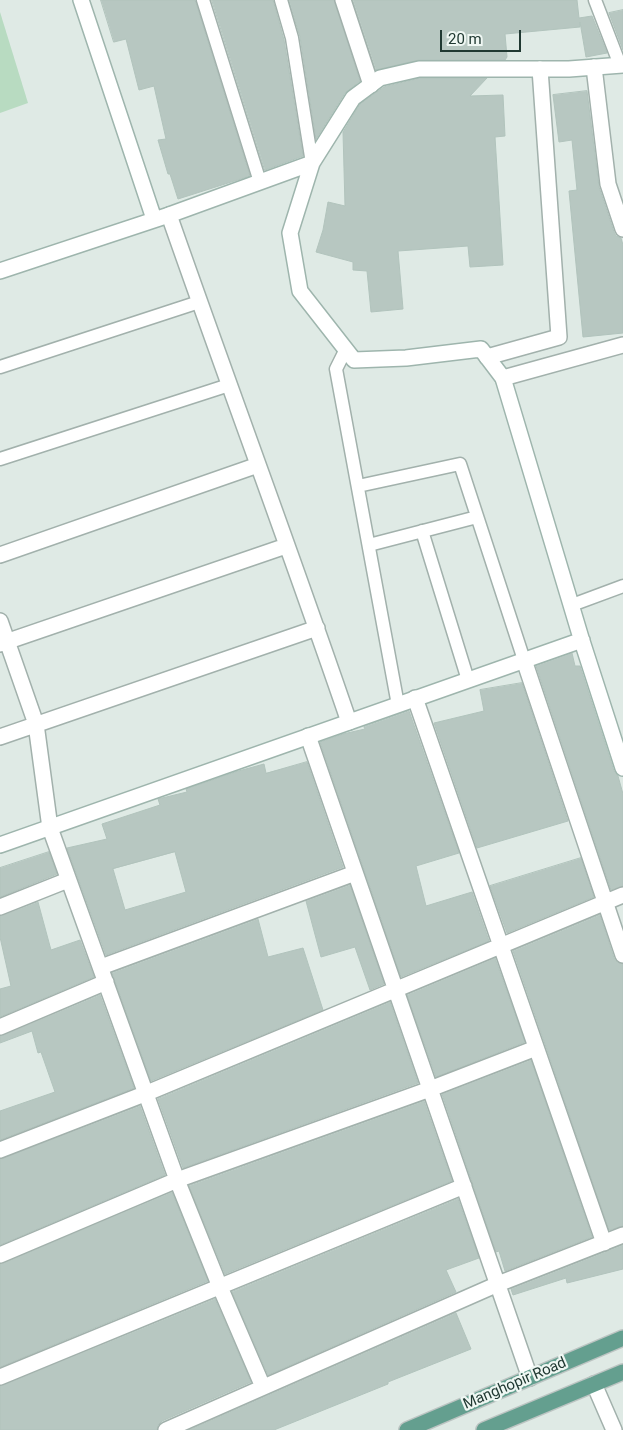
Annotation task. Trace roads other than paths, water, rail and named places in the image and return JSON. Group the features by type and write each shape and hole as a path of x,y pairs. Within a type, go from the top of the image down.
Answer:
{"main road":[{"name":"Manghopir Road","path":"407,1430 623,1338"},
{"name":"Manghopir Road","path":"484,1430 623,1372"}],"street":[{"path":"81,0 154,219"},
{"path":"343,0 371,85"},
{"path":"622,65 569,69 419,69 380,78 353,98 312,163 290,233 300,291 354,360 406,358 481,349 502,378 623,768"},
{"path":"594,67 608,184 623,229"},
{"path":"487,357 559,337 540,69"},
{"path":"0,271 169,215 312,163"},
{"path":"169,215 349,722"},
{"path":"502,378 623,345"},
{"path":"0,555 258,466"},
{"path":"4,643 286,546"},
{"path":"0,621 4,643 36,724 50,828 177,1180 263,1387"},
{"path":"0,737 317,628"},
{"path":"0,845 582,640"},
{"path":"524,660 623,955"},
{"path":"415,698 604,1243"},
{"path":"308,736 530,1378"},
{"path":"0,1027 103,975 355,873"},
{"path":"0,908 68,880"},
{"path":"0,1150 146,1093 623,895"},
{"path":"0,1255 177,1180 536,1048"},
{"path":"0,1377 464,1186"},
{"path":"166,1430 498,1284 623,1235"},
{"path":"594,1384 614,1430"}],"lane":[{"path":"203,0 260,182"},
{"path":"281,0 292,38 312,163"},
{"path":"595,0 622,65"},
{"path":"0,367 200,302"},
{"path":"346,349 336,369 398,705"},
{"path":"0,459 229,385"},
{"path":"358,486 460,464 524,660"},
{"path":"369,545 477,517"},
{"path":"422,531 468,680"},
{"path":"572,605 623,586"}]}
